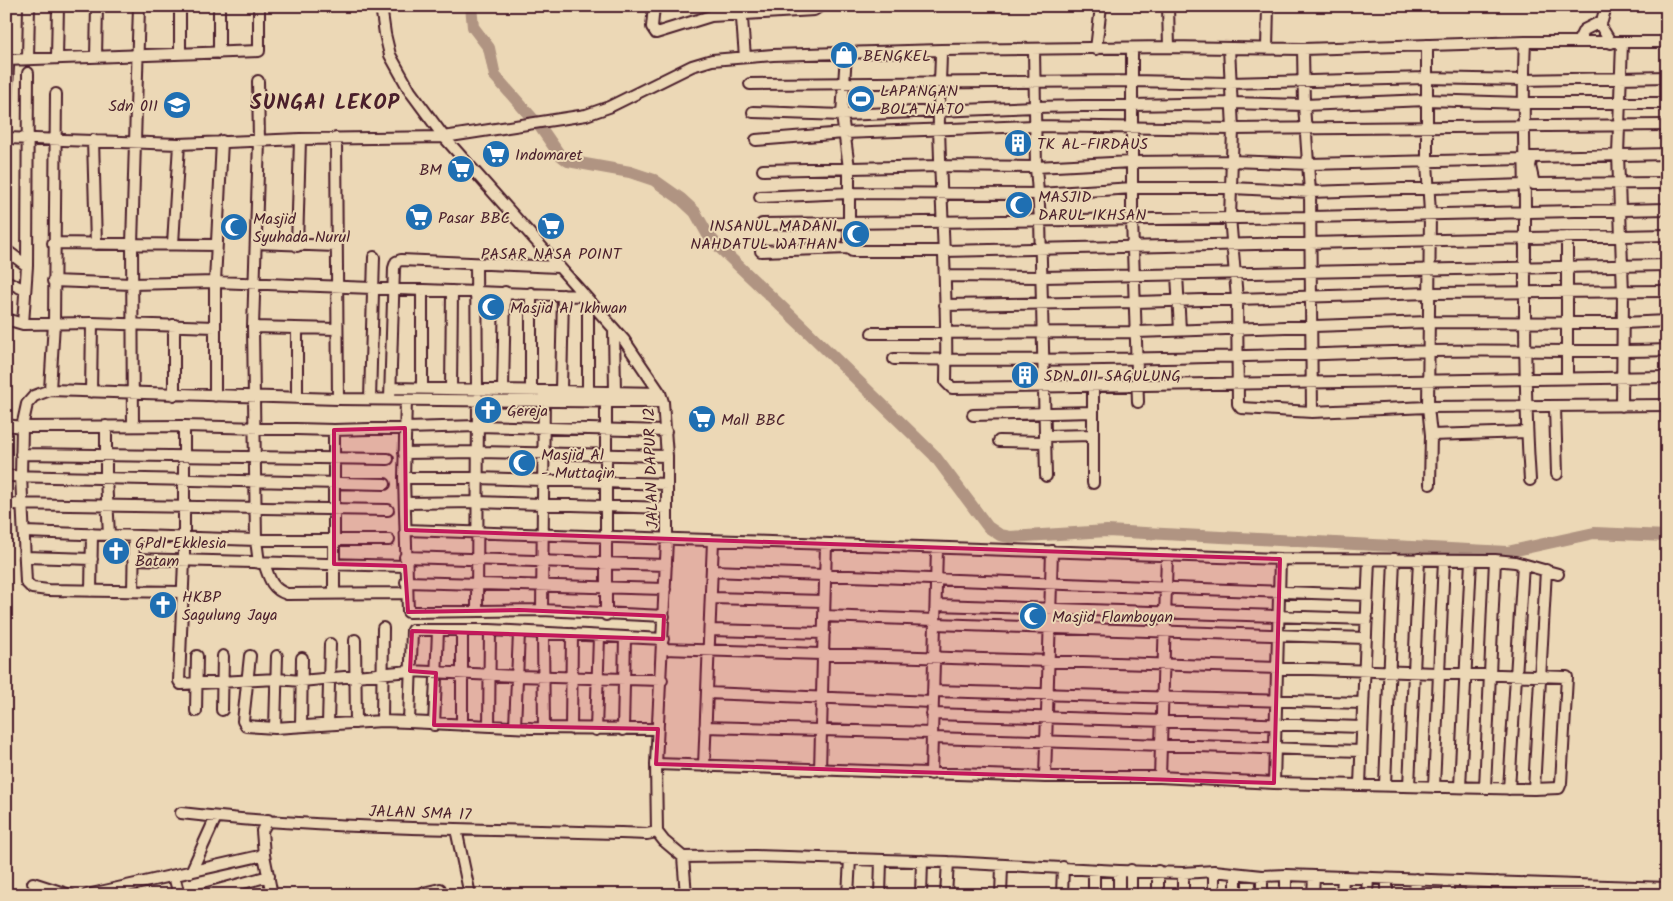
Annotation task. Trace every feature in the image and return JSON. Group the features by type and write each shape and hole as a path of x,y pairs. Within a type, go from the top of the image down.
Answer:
{"street":[{"path":"28,59 29,6"},
{"path":"57,58 58,6"},
{"path":"96,57 97,6"},
{"path":"133,426 132,244 138,6"},
{"path":"180,6 180,54"},
{"path":"219,6 219,53"},
{"path":"6,106 7,64 28,59 259,52 259,6"},
{"name":"JALAN DAPUR 12","path":"381,6 386,39 394,65 410,91 444,137 614,329 645,368 662,397 667,456 667,540 662,680 656,764 657,832"},
{"path":"654,6 652,27 656,33 711,11 814,10 820,6"},
{"path":"1096,49 1101,6"},
{"path":"1168,6 1169,48"},
{"path":"1267,48 1268,6"},
{"path":"1578,42 1584,30 1599,23 1604,18 1606,6"},
{"path":"742,11 745,57"},
{"path":"1599,23 1616,43 1620,78 1618,154 1623,293 1622,406"},
{"path":"1525,42 1522,103 1525,186 1525,407 1530,480"},
{"path":"6,138 55,138 179,144 259,140 444,137 573,118 609,107 692,66 712,60 745,57 941,50 1303,49 1525,42 1667,42"},
{"path":"1427,45 1427,162 1430,213 1428,379 1428,407 1431,434 1430,484"},
{"path":"1229,48 1233,129 1230,217 1237,298 1238,404 1241,408 1312,412 1428,407 1667,405"},
{"path":"1132,49 1131,105 1133,129 1131,162 1138,402"},
{"path":"1303,49 1304,105 1310,192 1312,412"},
{"path":"941,50 942,84 938,110 945,276 946,360 947,384 952,388 1312,383 1428,379 1667,377"},
{"path":"1034,50 1034,126 1042,277 1042,360 1046,476"},
{"path":"846,54 842,115 849,168 849,248"},
{"path":"23,324 27,266 28,73"},
{"path":"750,84 942,84 1132,81 1304,82 1426,78 1523,80 1667,77"},
{"path":"258,81 259,140 256,284 253,327 256,429 256,540 261,563 271,584 282,592 334,593 478,582 665,589"},
{"path":"50,390 54,323 53,243 56,94"},
{"path":"753,112 842,115 1034,106 1231,103 1304,105 1426,100 1522,103 1667,103"},
{"path":"756,140 844,133 1034,126 1133,129 1306,129 1667,125"},
{"path":"336,138 338,399"},
{"path":"297,246 300,139"},
{"path":"93,140 96,244"},
{"path":"215,396 216,245 222,142"},
{"path":"172,244 179,144"},
{"path":"1667,154 1532,157 1530,166 1534,184 1667,184"},
{"path":"763,170 940,166 1036,167 1131,162 1232,161 1309,164 1523,159"},
{"path":"760,197 848,193 1039,194 1133,188 1232,188 1310,192 1525,186"},
{"path":"762,224 848,221 1230,217 1310,218 1430,213 1667,209"},
{"path":"761,251 849,248 852,250 944,251 1667,235"},
{"path":"1566,237 1567,378"},
{"path":"53,243 216,245"},
{"path":"256,243 336,246"},
{"path":"6,250 27,266"},
{"path":"370,399 374,257"},
{"path":"390,400 395,265 402,260 558,267"},
{"path":"476,264 478,291 477,611"},
{"path":"945,276 1042,277 1667,265"},
{"path":"1177,274 1180,330"},
{"path":"6,281 25,290"},
{"path":"53,281 132,284 215,282 336,288 531,293 586,298 588,392"},
{"path":"422,290 422,389"},
{"path":"451,389 452,291"},
{"path":"945,305 1310,298 1430,293 1623,293 1667,291"},
{"path":"503,390 505,292"},
{"path":"531,293 531,389"},
{"path":"562,390 563,295"},
{"path":"6,319 23,324 92,323 215,327"},
{"path":"872,333 1042,330 1137,332 1429,322 1623,323 1667,321"},
{"path":"91,392 92,323"},
{"path":"174,325 174,395"},
{"path":"253,327 337,329"},
{"path":"297,329 297,398"},
{"path":"614,329 615,392"},
{"path":"894,359 1042,360 1311,356 1429,351 1567,350 1622,352 1667,350"},
{"path":"1093,386 1093,483"},
{"path":"391,388 451,389 478,394 544,395 606,401 662,397"},
{"path":"181,592 48,590 32,588 24,577 21,454 22,427 28,404 34,396 50,390 133,394 254,395 297,398 406,400 531,389 544,395 562,390 615,392 662,397"},
{"path":"542,610 544,585 544,395"},
{"path":"406,400 404,478 408,612 542,610 606,615 664,616"},
{"path":"606,401 606,615"},
{"path":"1555,407 1557,474"},
{"path":"974,415 1093,412"},
{"path":"6,425 22,427 184,426 334,430 478,426 666,430"},
{"path":"106,426 109,535"},
{"path":"184,426 184,561 178,681 181,684 276,679 301,681 410,671 662,680"},
{"path":"334,430 332,540 334,593"},
{"path":"1431,434 1527,432"},
{"path":"999,441 1093,435"},
{"path":"404,453 478,452 667,456"},
{"path":"21,454 388,459"},
{"path":"6,476 385,484"},
{"path":"404,478 478,478 667,484"},
{"path":"405,503 477,502 666,508"},
{"path":"6,504 256,510 388,510"},
{"path":"406,530 1280,559 1495,560 1523,564 1558,574"},
{"path":"24,532 256,540 389,540"},
{"path":"91,591 92,534"},
{"path":"133,591 134,536"},
{"path":"704,766 713,541"},
{"path":"820,770 826,544"},
{"path":"931,774 937,548"},
{"path":"1045,778 1052,551"},
{"path":"1160,776 1167,555"},
{"path":"25,557 92,559"},
{"path":"133,559 334,564 478,558 666,565"},
{"path":"1274,783 1280,559"},
{"path":"1360,785 1369,559"},
{"path":"1384,785 1394,559"},
{"path":"1409,786 1419,560"},
{"path":"1434,787 1444,560"},
{"path":"1460,787 1471,560"},
{"path":"1485,788 1495,560"},
{"path":"1509,789 1523,564"},
{"path":"1534,789 1546,570"},
{"path":"712,571 825,574 936,581 1368,595"},
{"path":"711,598 824,601"},
{"path":"936,605 1366,620"},
{"path":"824,616 1050,627 1366,638"},
{"path":"382,721 383,628"},
{"path":"409,722 412,630 490,630 625,637 709,650 1567,677 1562,783 1558,788 1509,789 1274,783 1160,776 1045,778 656,764"},
{"path":"489,726 490,630"},
{"path":"710,630 824,633"},
{"path":"434,725 438,631"},
{"path":"462,631 462,725"},
{"path":"515,726 519,632"},
{"path":"543,633 544,728"},
{"path":"571,729 572,634"},
{"path":"596,730 599,636"},
{"path":"623,730 625,637"},
{"path":"355,640 356,723"},
{"path":"328,724 330,644"},
{"path":"196,656 196,711"},
{"path":"222,710 223,656"},
{"path":"250,656 249,680 243,721 246,726 275,728 382,721 434,725 596,730 658,729"},
{"path":"275,728 277,656"},
{"path":"300,726 302,658"},
{"path":"933,691 1362,703"},
{"path":"707,693 933,702"},
{"path":"932,714 1362,727"},
{"path":"705,726 1046,742 1361,751"},
{"name":"JALAN SMA 17","path":"181,814 268,820 578,834 647,834 657,832"},
{"path":"191,872 216,817"},
{"path":"268,820 262,830 264,855 272,895"},
{"path":"456,829 470,895"},
{"path":"657,832 664,841 683,857 755,856 922,861 1184,873 1214,870 1262,876 1286,875 1523,883 1544,889 1573,890 1646,891 1667,888"},
{"path":"87,895 264,855"},
{"path":"683,857 686,895"},
{"path":"848,895 850,859"},
{"path":"880,895 881,860"},
{"path":"921,895 922,861"},
{"path":"946,895 948,862"},
{"path":"1001,895 1002,866"},
{"path":"1062,895 1064,868"},
{"path":"1094,870 1094,895"},
{"path":"1130,870 1131,895"},
{"path":"1214,870 1214,895"},
{"path":"1119,871 1119,895"},
{"path":"1158,872 1158,895"},
{"path":"1183,895 1184,873"},
{"path":"1236,874 1236,895"},
{"path":"1286,875 1286,895"},
{"path":"174,876 179,895"},
{"path":"200,895 269,876"},
{"path":"1262,876 1262,895"},
{"path":"1314,876 1314,895"},
{"path":"1342,895 1343,877"},
{"path":"1367,895 1368,878"},
{"path":"1387,879 1387,895"},
{"path":"1415,895 1416,879"},
{"path":"1448,881 1448,895"},
{"path":"1471,882 1471,895"},
{"path":"1497,882 1497,895"},
{"path":"33,883 70,895"},
{"path":"1523,883 1523,895"},
{"path":"414,895 440,890"}],"highlighted area":[{"path":"405,428 406,530 1280,559 1274,783 656,764 658,729 434,725 436,673 410,671 412,631 663,639 664,616 519,610 408,612 405,566 334,564 334,430"}],"shaded area":[{"name":"LAPANGAN BOLA NATO","path":"856,90 867,90 866,108 856,108"}],"waterway":[{"path":"471,6 473,27 489,48 495,76 541,128 559,154 568,161 630,172 654,180 681,199 695,212 708,235 722,250 934,455 988,527 1000,535 1010,537 1107,531 1507,552 1594,533 1667,536"}],"place":[{"name":"BENGKEL","path":"844,55"},
{"name":"LAPANGAN BOLA NATO","path":"861,99"},
{"name":"Sdn 011","path":"177,105"},
{"name":"TK AL-FIRDAUS","path":"1018,143"},
{"name":"Indomaret","path":"496,154"},
{"name":"BM","path":"461,169"},
{"name":"MASJID DARUL IKHSAN","path":"1019,205"},
{"name":"Pasar BBC","path":"419,217"},
{"name":"PASAR NASA POINT","path":"551,226"},
{"name":"Masjid Syuhada Nurul","path":"234,227"},
{"name":"INSANUL MADANI NAHDATUL WATHAN","path":"856,234"},
{"name":"Masjid Al Ikhwan","path":"491,307"},
{"name":"SDN 011 SAGULUNG","path":"1025,375"},
{"name":"Gereja","path":"488,410"},
{"name":"Mall BBC","path":"702,419"},
{"name":"Masjid Al - Muttaqin","path":"522,463"},
{"name":"GPdI Ekklesia Batam","path":"116,551"},
{"name":"HKBP Sagulung Jaya","path":"163,605"},
{"name":"Masjid Flamboyan","path":"1033,616"}],"district":[{"name":"SUNGAI LEKOP","path":"325,102"}]}
